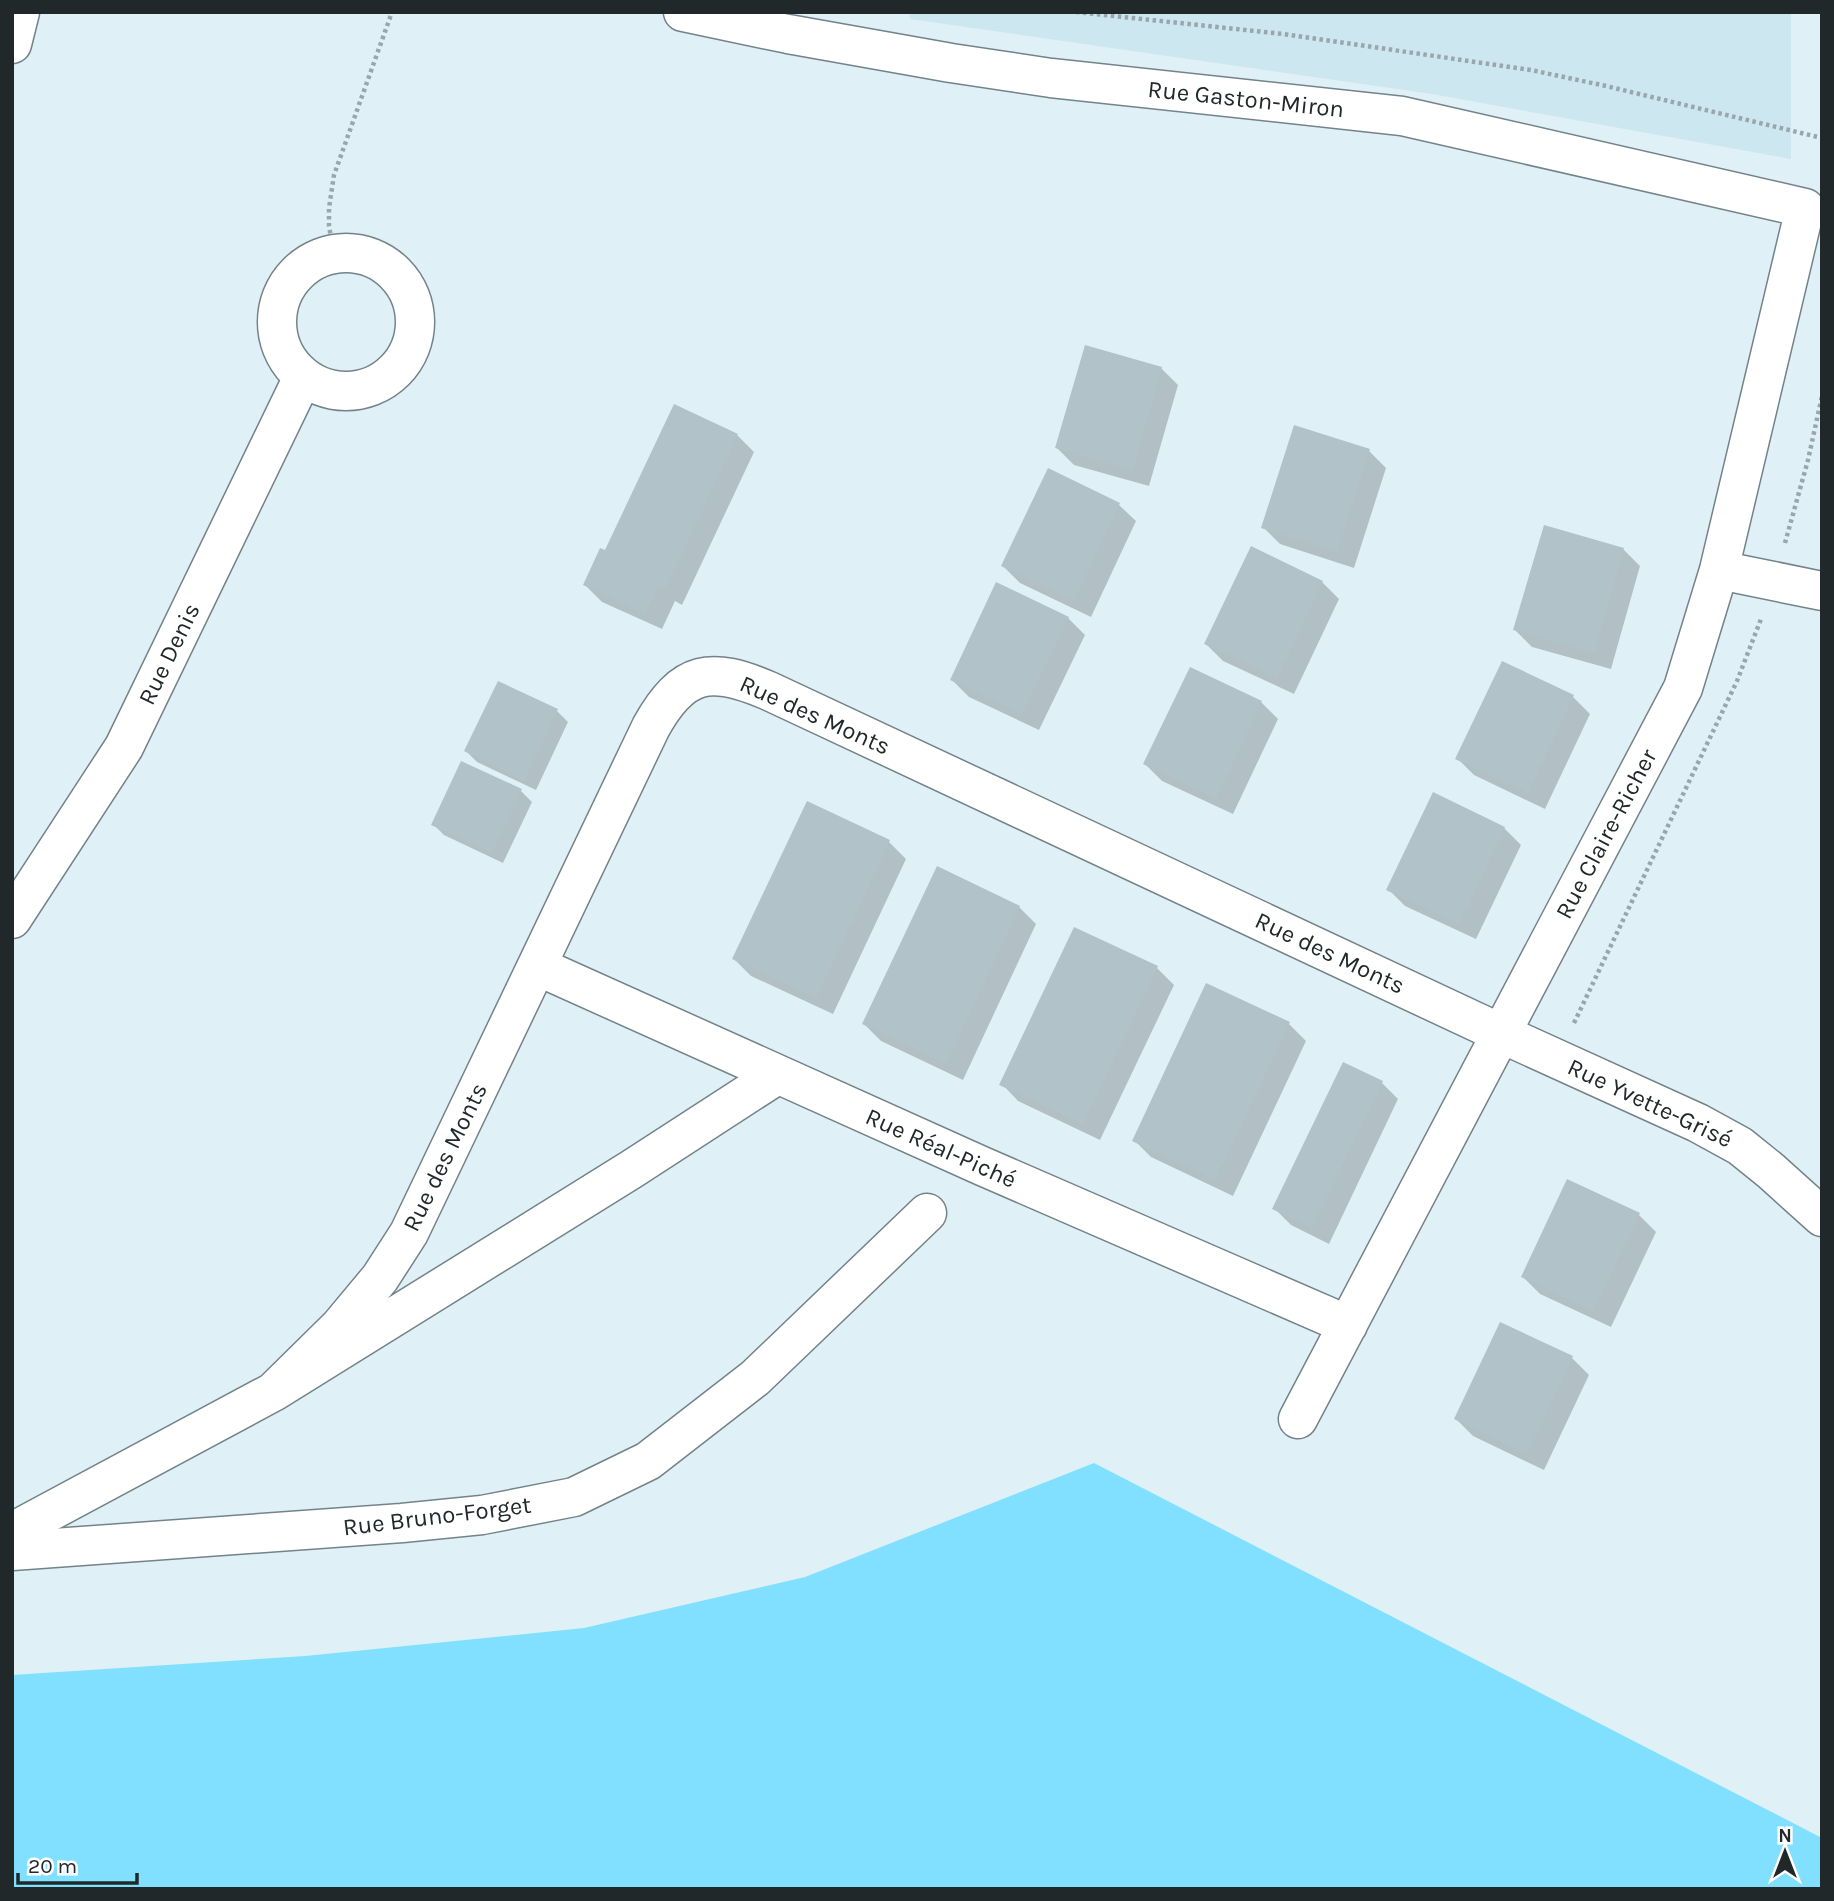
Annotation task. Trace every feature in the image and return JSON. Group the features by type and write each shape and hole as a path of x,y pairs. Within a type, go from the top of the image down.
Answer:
{"street":[{"path":"12,44 20,12"},
{"name":"Rue Gaston-Miron","path":"683,12 815,39 1051,78 1402,116 1805,208"},
{"name":"Rue Claire-Richer","path":"1298,1419 1683,688 1719,570 1805,208"},
{"path":"334,254 356,254 378,261 397,275 409,294 415,316 413,339 404,360 389,377 369,388 346,392 324,388 303,377 288,361 278,340 276,317 282,295 294,276 312,261 334,254"},
{"name":"Rue Denis","path":"12,919 124,747 303,377"},
{"path":"1719,570 1822,591"},
{"name":"Rue des Monts","path":"273,1392 340,1326 380,1278 409,1233 660,711 681,687 696,679 722,676 739,679 769,691 1500,1033"},
{"name":"Rue Réal-Piché","path":"537,966 777,1075 1348,1325"},
{"name":"Rue Yvette-Grisé","path":"1500,1033 1698,1123 1741,1146 1822,1217"},
{"name":"Rue des Monts","path":"12,1532 273,1392 632,1169 777,1075"},
{"name":"Rue Bruno-Forget","path":"12,1550 402,1523 482,1515 574,1497 648,1461 755,1378 927,1213"}],"path":[{"path":"334,254 329,226 334,175 391,12"},
{"path":"1076,12 1283,34 1531,70 1822,138"},
{"path":"1783,551 1822,396"},
{"path":"1557,1059 1737,681 1764,613"}],"shaded area":[{"path":"909,12 1791,12 1791,159 1432,94 910,19"},
{"path":"1094,1463 1822,1838 1822,1889 12,1889 12,1675 305,1656 584,1628 805,1577"}],"building":[{"path":"1085,345 1162,367 1133,470 1055,448"},
{"path":"674,404 738,434 665,589 658,586 645,614 583,585 600,548 605,550"},
{"path":"1294,425 1370,449 1337,552 1261,528"},
{"path":"1048,468 1120,503 1074,601 1001,566"},
{"path":"1544,525 1624,548 1594,653 1513,630"},
{"path":"1251,546 1323,581 1277,678 1204,644"},
{"path":"996,582 1069,617 1022,714 950,680"},
{"path":"1502,661 1574,695 1528,793 1455,759"},
{"path":"1190,667 1262,701 1216,799 1143,764"},
{"path":"498,681 558,709 524,781 464,751"},
{"path":"461,761 522,789 492,853 431,825"},
{"path":"1433,792 1505,827 1459,924 1386,890"},
{"path":"807,801 890,840 816,998 732,959"},
{"path":"937,866 1020,906 946,1064 862,1024"},
{"path":"1074,927 1158,966 1083,1124 999,1085"},
{"path":"1206,983 1290,1022 1215,1180 1132,1141"},
{"path":"1343,1062 1383,1081 1312,1228 1272,1209"},
{"path":"1567,1179 1640,1213 1593,1311 1521,1277"},
{"path":"1500,1322 1573,1356 1527,1454 1454,1419"}]}
